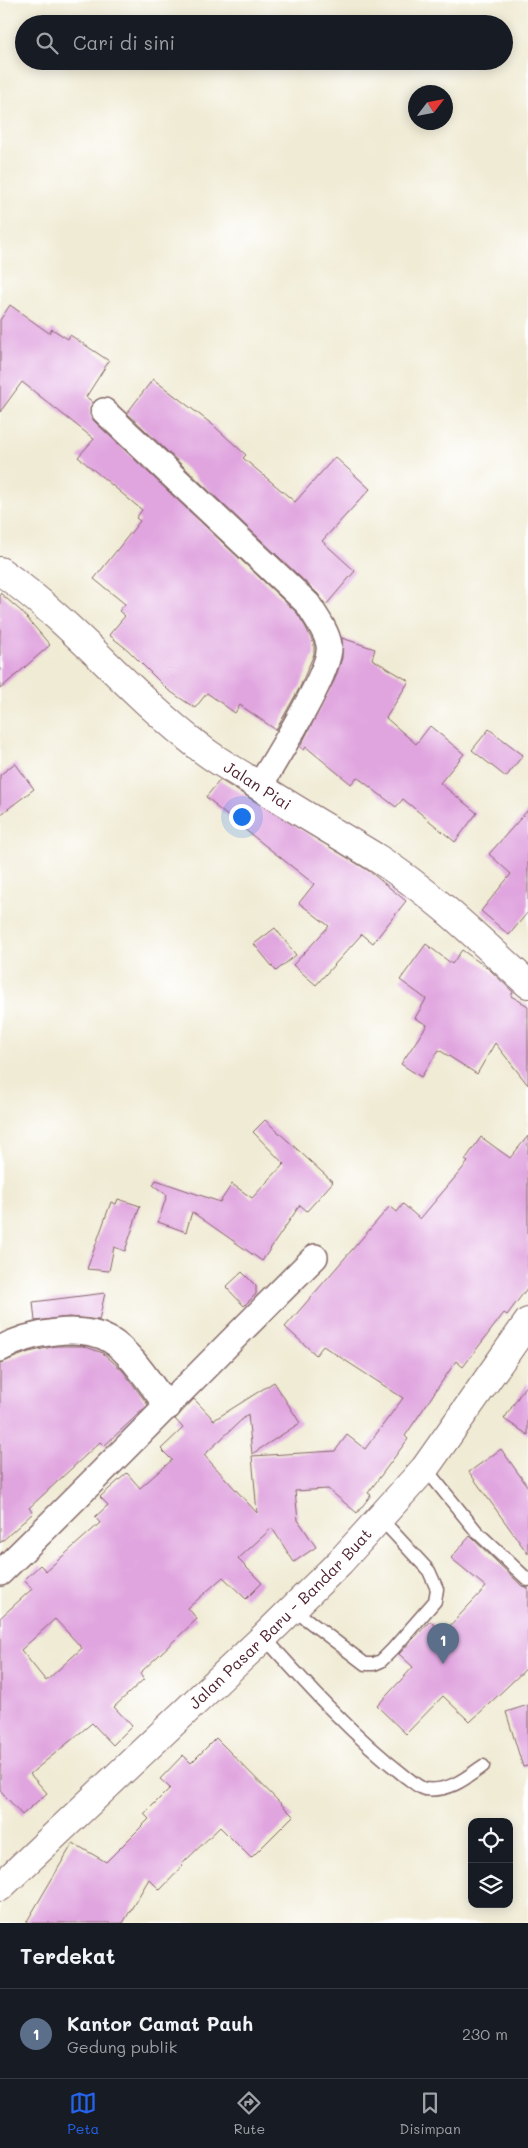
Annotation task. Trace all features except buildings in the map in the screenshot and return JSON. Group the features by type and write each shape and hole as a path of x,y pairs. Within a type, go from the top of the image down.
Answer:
{"street":[{"path":"104,411 308,604 329,644 329,656 310,699 259,787"},
{"name":"Jalan Piai","path":"0,572 22,587 82,639 139,696 199,748 259,787 378,859 455,918 528,984"},
{"path":"0,1573 168,1407 228,1343 315,1257"},
{"name":"Jalan Pasar Baru - Bandar Buat","path":"0,1887 293,1609 380,1518 425,1468 528,1322"},
{"path":"0,1349 12,1342 40,1334 68,1331 95,1334 111,1340 128,1356 168,1407"}],"lane":[{"path":"425,1468 477,1532 528,1580"},
{"path":"293,1609 364,1664 374,1664 381,1661 393,1649 435,1602 437,1590 434,1578 429,1571 380,1518"},
{"path":"264,1637 327,1707 394,1768 423,1789 442,1790 461,1782 483,1766"}],"place":[{"name":"Kantor Camat Pauh","path":"443,1664"}]}
